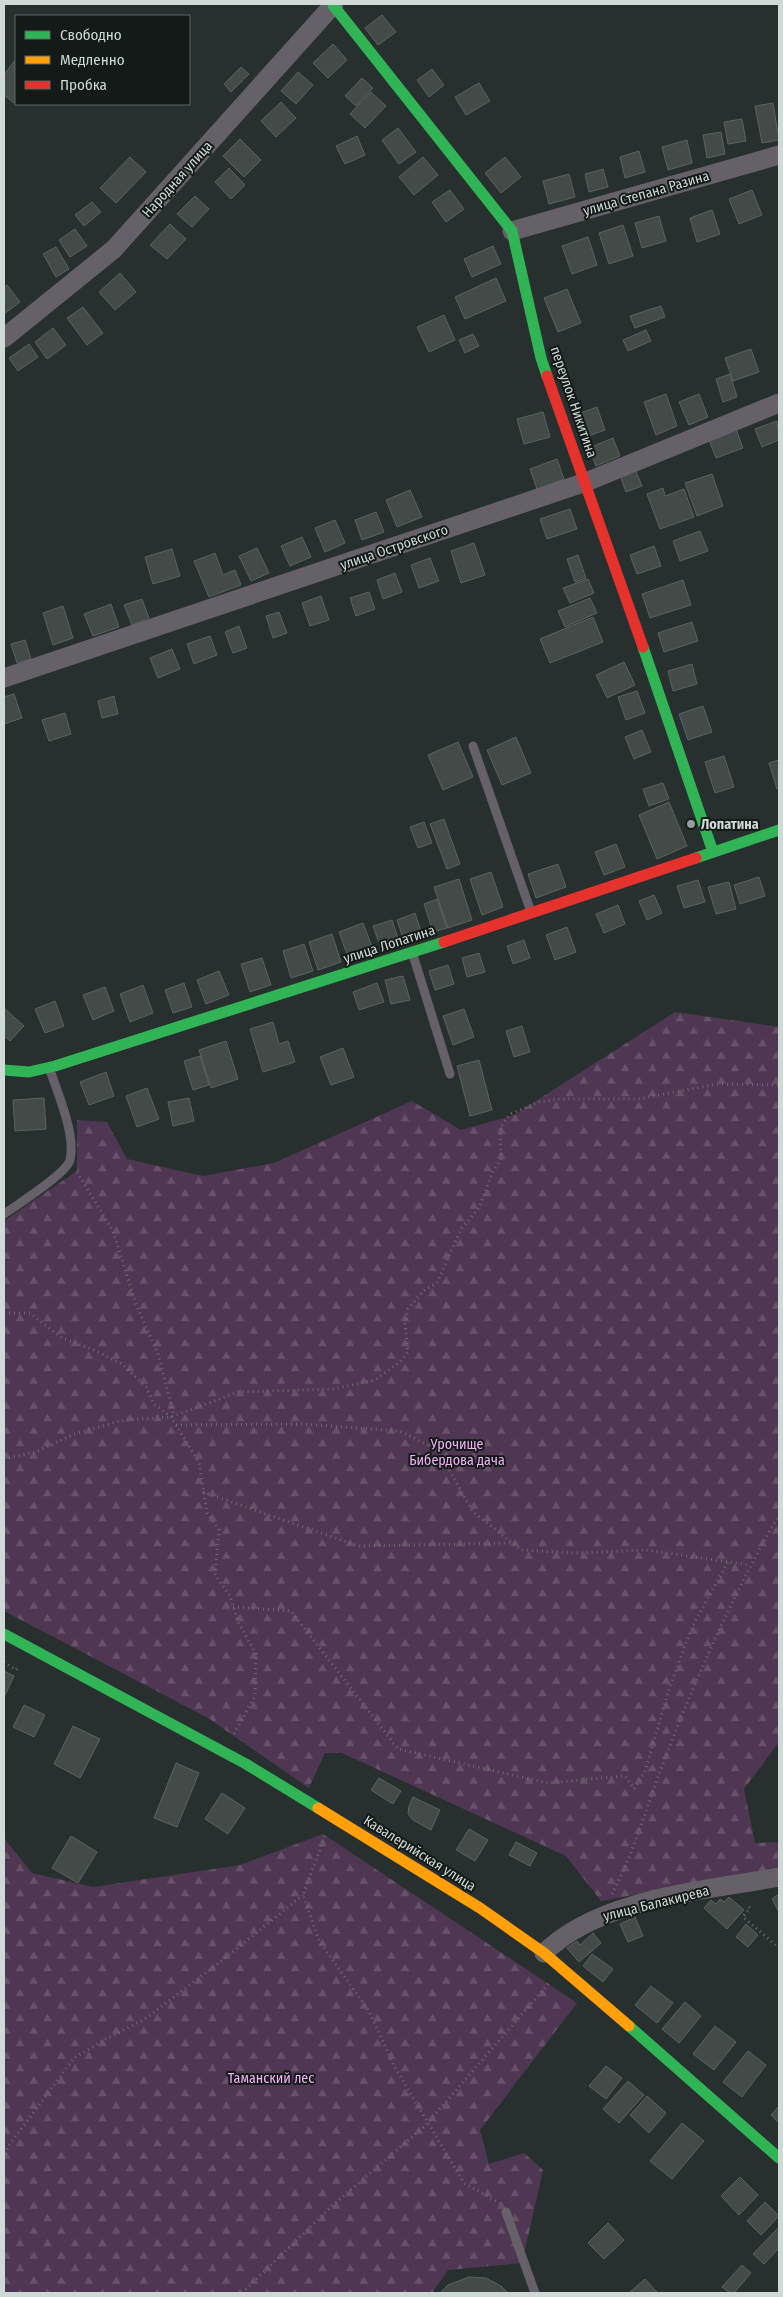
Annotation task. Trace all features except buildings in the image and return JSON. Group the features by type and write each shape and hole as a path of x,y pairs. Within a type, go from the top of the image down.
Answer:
{"street":[{"name":"переулок Никитина","path":"334,4 512,230 541,358 714,852"},
{"name":"Народная улица","path":"4,338 114,249 334,4"},
{"name":"улица Степана Разина","path":"512,230 779,155"},
{"name":"улица Островского","path":"4,678 586,482 779,403"},
{"name":"улица Лопатина","path":"4,1070 29,1072 49,1067 532,914 779,830"},
{"name":"Кавалерийская улица","path":"4,1634 246,1764 480,1908 544,1953 705,2091 779,2158"},
{"name":"улица Балакирева","path":"544,1953 567,1933 601,1915 694,1892 779,1877"}],"lane":[{"path":"473,746 532,914"},
{"path":"412,952 450,1074"},
{"path":"4,1214 62,1172 70,1161 70,1134 49,1067"},
{"path":"506,2212 535,2293"}],"path":[{"path":"4,1459 36,1452 74,1434 124,1420 172,1417 238,1392 333,1389 375,1380 400,1362 408,1352 405,1324 408,1310 423,1290 437,1283 460,1229 479,1208 492,1173 501,1159 500,1128 510,1114 518,1109 539,1102 558,1099 638,1099 717,1084 779,1085"},
{"path":"70,1161 113,1231 137,1307 158,1354 172,1417 199,1462 207,1513 219,1530 215,1575 230,1596 238,1622 256,1654 257,1676 255,1696 231,1740"},
{"path":"4,1313 30,1313 62,1338 92,1349 122,1364 146,1387 154,1404 172,1417"},
{"path":"176,1425 303,1424 400,1431 439,1450 472,1511 521,1550 576,1553 646,1550 750,1565"},
{"path":"203,1492 358,1546 514,1544"},
{"path":"601,1915 627,1866 648,1801 695,1682 750,1565 779,1516"},
{"path":"233,1607 291,1611 398,1749 548,1783 625,1776 634,1789 645,1772 669,1689 692,1628 728,1562"},
{"path":"4,2159 7,2148 74,2058 145,2019 224,1959 303,1895 329,1826 330,1815"},
{"path":"303,1895 319,1941 369,2012 394,2066 464,2183 499,2201 506,2212"},
{"path":"749,1907 743,1917 779,1948"},
{"path":"242,2293 333,2205 428,2122 561,1968"}],"green space":[{"name":"Урочище Бибердова дача","path":"675,1012 779,1027 779,1742 744,1789 755,1843 779,1842 779,1869 601,1901 566,1856 342,1753 325,1753 309,1788 208,1718 4,1611 4,1221 77,1171 77,1120 107,1122 127,1159 203,1176 274,1163 412,1101 461,1130 514,1115"},
{"name":"Таманский лес","path":"323,1834 577,2003 480,2130 489,2164 524,2153 543,2170 522,2263 448,2270 432,2293 4,2293 4,1838 32,1873 93,1887 240,1865"}],"traffic: fast":[{"path":"333,5 512,231 541,358 547,376"},
{"path":"643,647 713,852"},
{"path":"696,858 779,830"},
{"path":"4,1070 29,1072 55,1066 444,942"},
{"path":"4,1634 246,1764 318,1808"},
{"path":"629,2026 779,2158"}],"traffic: slow":[{"path":"318,1808 480,1908 544,1953 629,2026"}],"traffic: jam":[{"path":"547,376 643,647"},
{"path":"444,942 696,858"}],"place":[{"name":"Лопатина","path":"691,824"}]}
